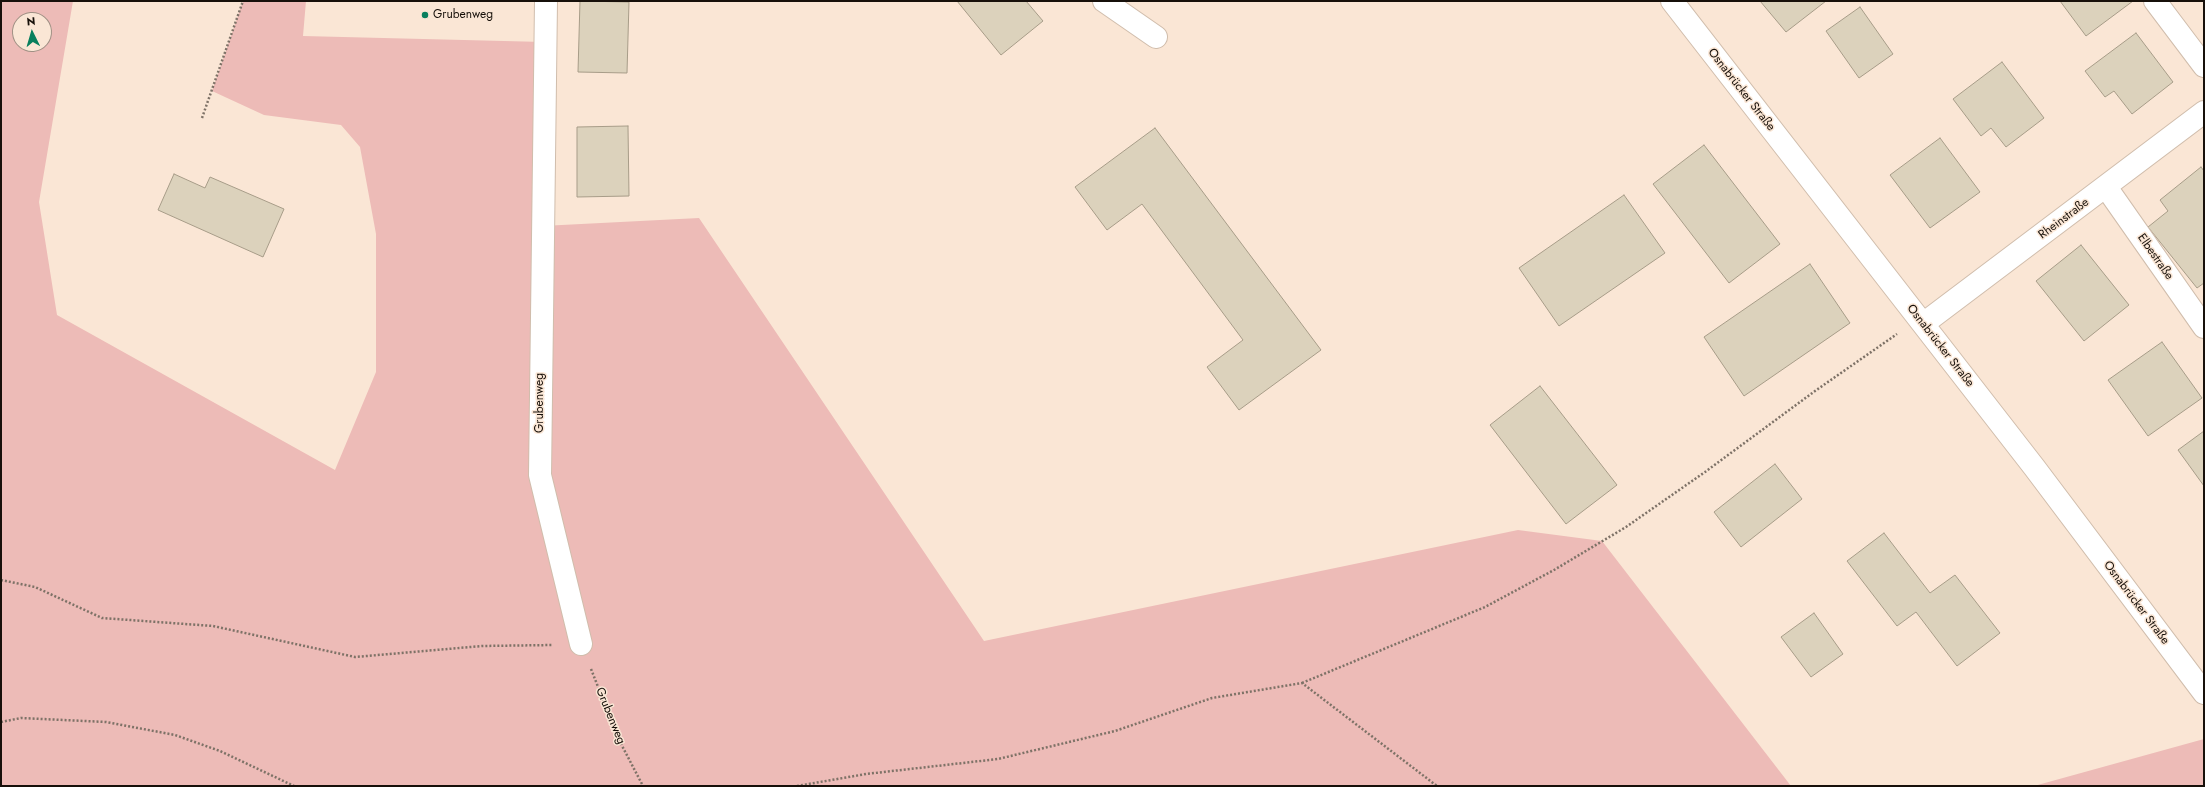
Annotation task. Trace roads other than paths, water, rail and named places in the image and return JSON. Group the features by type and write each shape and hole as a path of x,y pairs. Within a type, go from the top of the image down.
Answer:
{"street":[{"name":"Grubenweg","path":"546,1 540,475 581,644"},
{"path":"1104,1 1156,37"},
{"name":"Osnabrücker Straße","path":"1672,1 1923,324 2204,693"},
{"path":"2155,1 2204,66"},
{"name":"Rheinstraße","path":"1923,324 2204,112"},
{"name":"Elbestraße","path":"2106,187 2204,326"}],"place":[{"name":"Grubenweg","path":"425,15"}]}
